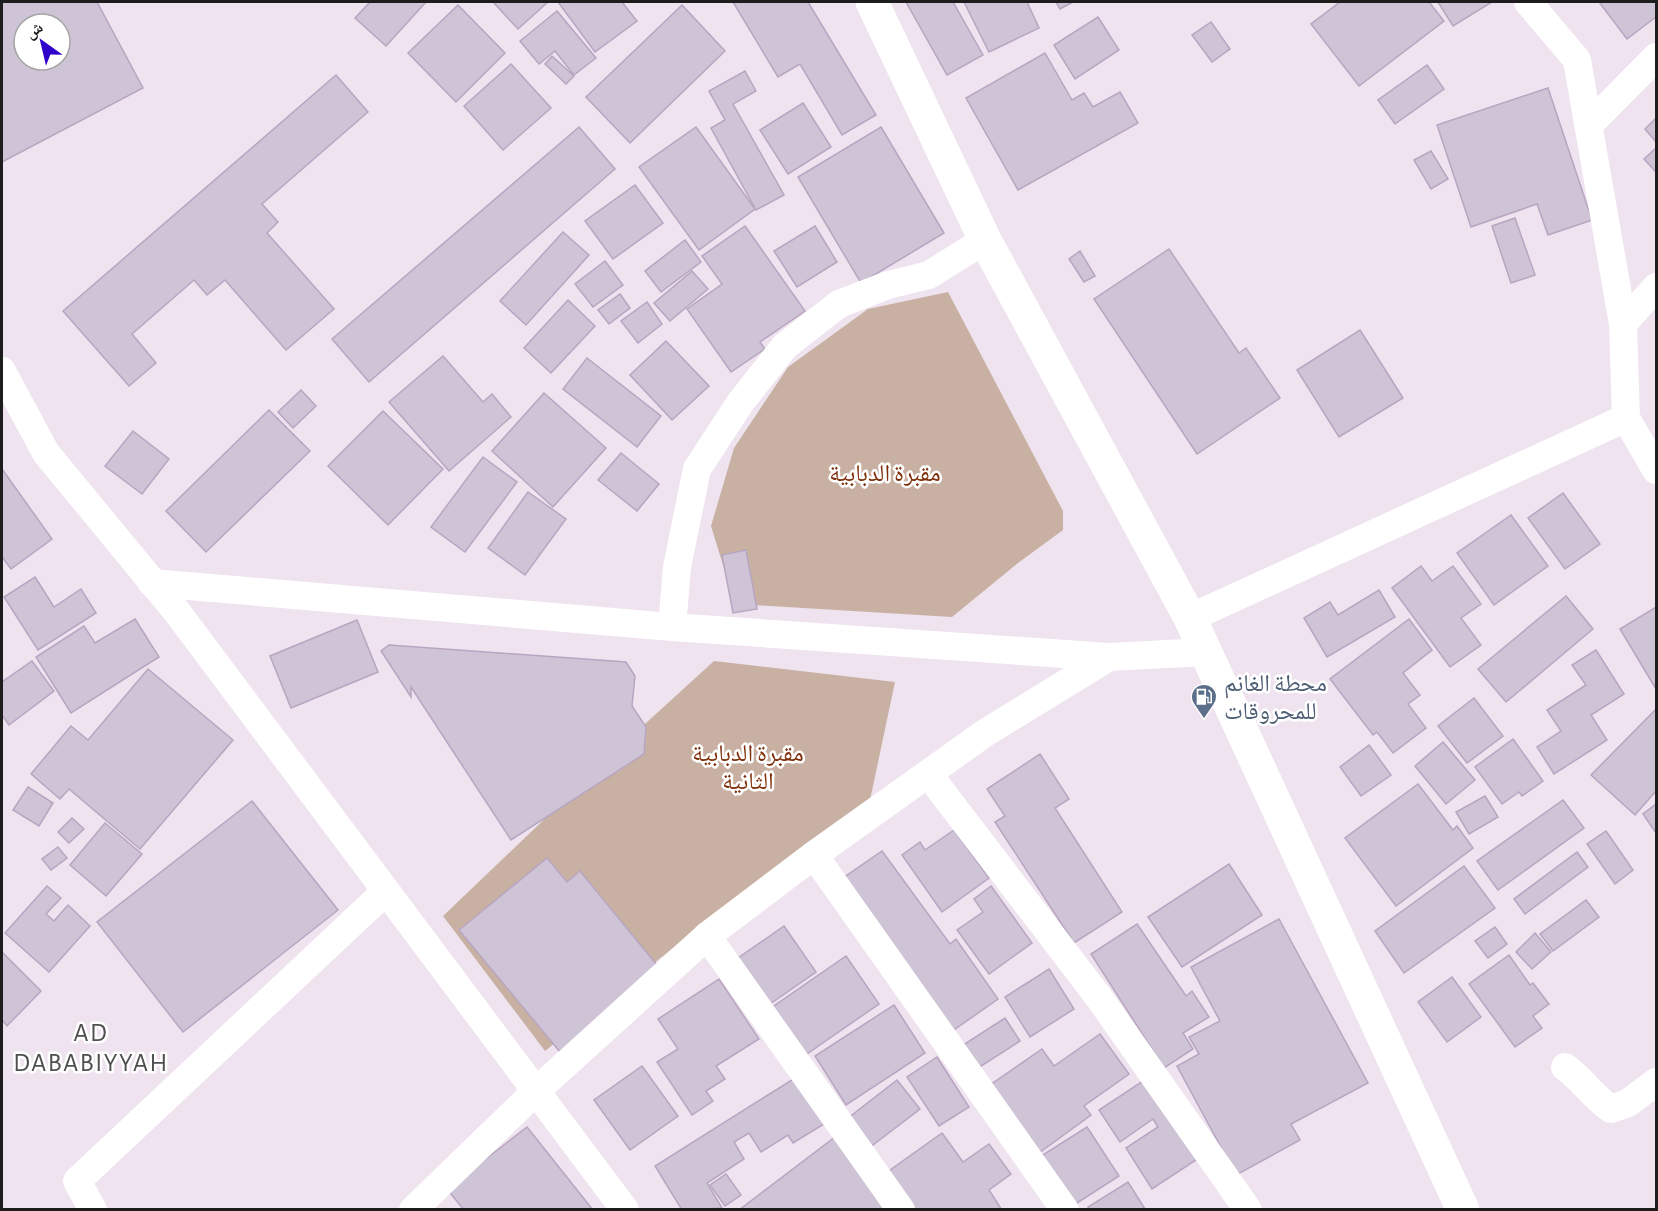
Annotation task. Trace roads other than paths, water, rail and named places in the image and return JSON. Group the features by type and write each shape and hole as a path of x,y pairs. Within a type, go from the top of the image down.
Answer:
{"street":[{"path":"872,2 985,240 1038,333 1190,618 1463,1209"},
{"path":"1528,2 1577,60 1623,324 1626,418 1656,470"},
{"path":"1588,126 1656,57"},
{"path":"672,627 677,567 697,469 740,404 785,346 839,304 888,285 929,275 985,240"},
{"path":"1623,324 1656,286"},
{"path":"2,371 46,453 152,583 535,1092 626,1209"},
{"path":"1190,618 1626,418"},
{"path":"152,583 672,627 1109,657 1205,652"},
{"path":"413,1209 535,1092 707,936 814,855 985,733 1109,657"},
{"path":"929,775 1100,999 1248,1209"},
{"path":"814,855 1065,1209"},
{"path":"93,1209 76,1181 386,891"},
{"path":"707,936 901,1209"},
{"path":"1564,1067 1581,1078 1598,1100 1611,1109 1629,1103 1656,1082"}],"place":[{"name":"محطة الغانم للمحروقات","path":"1204,720"}],"district":[{"name":"AD DABABIYYAH","path":"91,1047"}],"park label":[{"name":"مقبرة الدبابية","path":"885,473"},
{"name":"مقبرة الدبابية الثانية","path":"748,767"}]}
